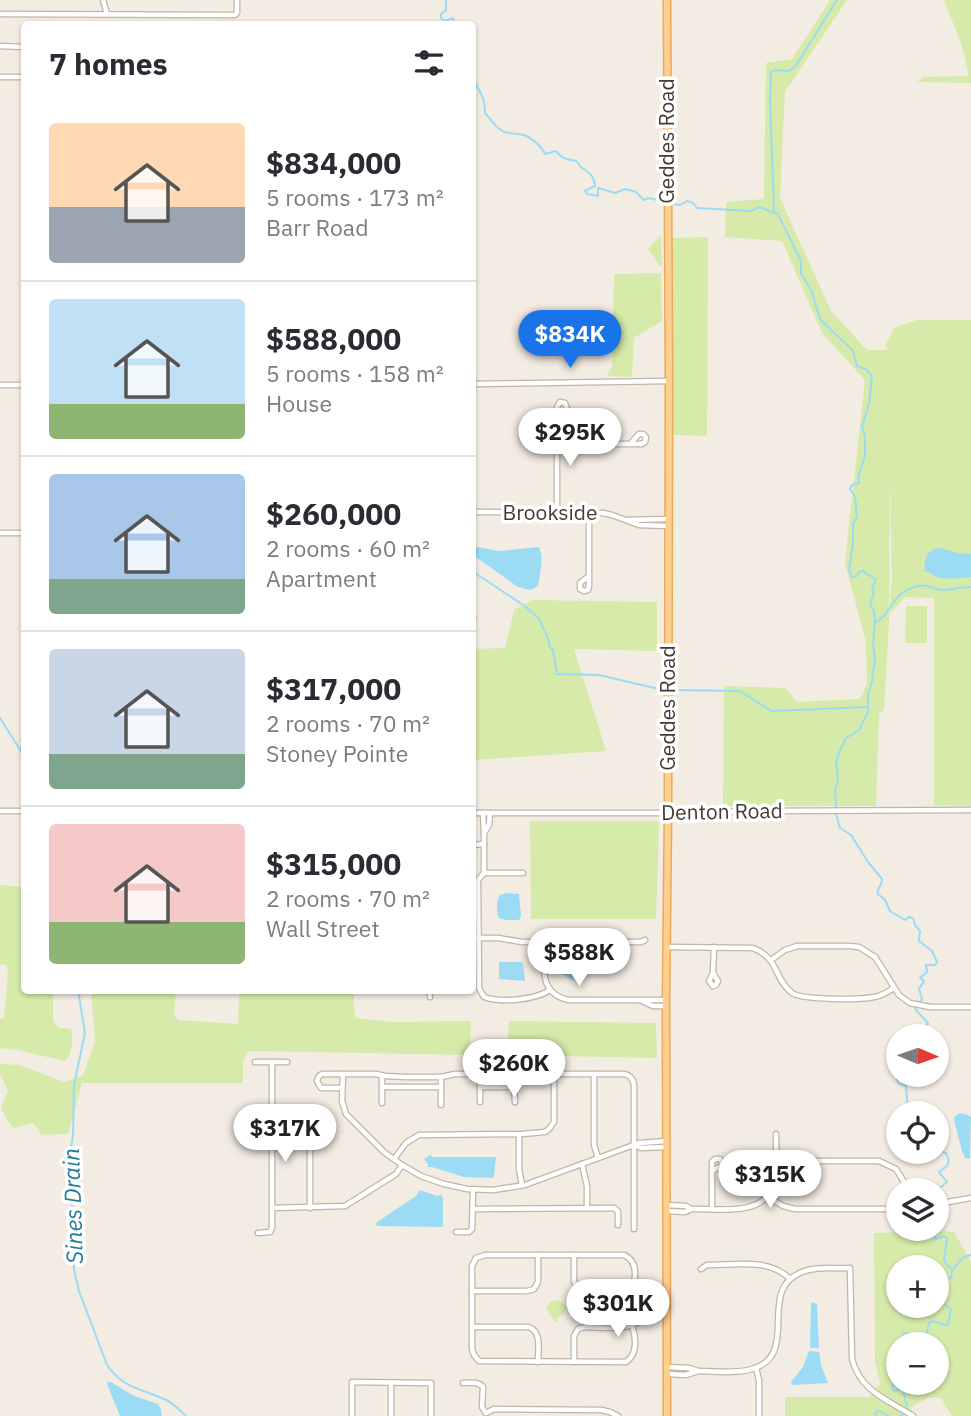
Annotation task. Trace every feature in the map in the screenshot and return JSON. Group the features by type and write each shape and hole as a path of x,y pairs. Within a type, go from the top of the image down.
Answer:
{"main road":[{"name":"Geddes Road","path":"667,0 667,1416"}],"street":[{"path":"103,0 107,13"},
{"path":"0,14 235,15 237,0"},
{"path":"0,46 21,47"},
{"path":"0,77 21,77"},
{"path":"476,384 669,381"},
{"path":"0,385 21,385"},
{"path":"557,417 557,513"},
{"path":"557,444 631,443"},
{"name":"Brookside","path":"476,512 607,514 639,526 668,522"},
{"path":"589,513 589,576"},
{"path":"0,533 21,533"},
{"name":"Denton Road","path":"476,813 971,810"},
{"path":"0,811 21,811"},
{"path":"483,813 484,873 478,880 476,935 479,988 484,997 493,999 527,999 538,997 550,990"},
{"path":"484,833 489,825 490,813"},
{"path":"476,845 484,844"},
{"path":"484,873 523,873"},
{"path":"476,935 522,942 645,940"},
{"path":"544,942 544,976 550,990 559,997 569,1000 641,1000 653,1006 666,1003"},
{"path":"771,960 785,950 797,946 859,947 875,957 894,988 903,999 914,1005 971,1007"},
{"path":"666,947 753,948 771,960 787,988 808,998 872,998 894,988"},
{"path":"713,973 714,947"},
{"path":"430,994 430,998"},
{"path":"255,1062 287,1062"},
{"path":"258,1233 270,1232 272,1228 272,1063"},
{"path":"342,1088 321,1088 317,1081 322,1074 376,1074 395,1077 442,1077 455,1074 626,1074 631,1077 634,1085 634,1229"},
{"path":"343,1074 343,1108 349,1119 394,1160 421,1176 473,1190 522,1185 634,1145 641,1148 666,1144"},
{"path":"480,1102 481,1074"},
{"path":"515,1074 515,1102"},
{"path":"394,1160 406,1143 419,1135 542,1133 552,1127 554,1118 554,1074"},
{"path":"594,1074 594,1145 598,1158"},
{"path":"382,1076 382,1103"},
{"path":"441,1105 442,1077"},
{"path":"382,1087 442,1087"},
{"path":"480,1087 514,1087"},
{"path":"310,1131 310,1208"},
{"path":"519,1134 519,1173 522,1185"},
{"path":"666,1208 685,1212 691,1209 749,1208 756,1205 771,1192 775,1182 776,1134"},
{"path":"272,1146 310,1145"},
{"path":"776,1161 879,1161 896,1169 902,1178"},
{"path":"582,1164 587,1186 587,1208"},
{"path":"273,1208 338,1208 349,1205 396,1174 402,1166"},
{"path":"712,1171 712,1208"},
{"path":"456,1232 471,1231 473,1190"},
{"path":"767,1196 783,1206 800,1209 886,1209"},
{"path":"949,1202 971,1198"},
{"path":"472,1209 616,1209 618,1225"},
{"path":"632,1291 633,1262 622,1255 485,1255 476,1258 472,1266 472,1327 474,1355 478,1360 621,1362 629,1360 634,1350 632,1326"},
{"path":"472,1291 534,1289 538,1282 538,1255"},
{"path":"574,1255 574,1283 580,1290 632,1291 639,1297 644,1309 640,1320 632,1326 578,1329 574,1336 574,1362"},
{"path":"701,1269 707,1265 761,1265 777,1269 789,1279"},
{"path":"666,1371 686,1374 756,1368 766,1362 776,1347 779,1298 789,1279 808,1270 850,1268 852,1359 856,1371 870,1390 913,1416"},
{"path":"644,1309 666,1305"},
{"path":"644,1309 666,1313"},
{"path":"472,1327 534,1328 538,1334 538,1362"},
{"path":"756,1368 759,1380 759,1416"},
{"path":"352,1416 352,1382 431,1383 431,1416"},
{"path":"391,1382 391,1416"},
{"path":"463,1383 481,1385 484,1414 494,1409 601,1410 618,1416"}],"green space":[{"path":"830,0 847,0 785,92 780,198 831,311 867,350 889,350 885,346 895,327 917,320 971,320 971,806 934,805 934,598 905,597 890,614 890,476 889,623 884,709 879,714 876,806 723,806 724,686 786,688 797,702 860,699 867,684 866,642 845,563 865,380 822,333 782,241 725,237 726,202 764,199 766,63 792,59"},
{"path":"944,0 971,0 971,83 917,82 924,77 969,76 961,43"},
{"path":"661,235 662,266 660,266 648,249"},
{"path":"708,237 707,436 673,435 671,238"},
{"path":"661,273 662,321 634,338 632,377 607,376 612,367 614,274"},
{"path":"533,600 657,602 657,651 574,649 606,751 476,760 476,649 505,648 514,610"},
{"path":"906,606 927,606 927,643 905,643"},
{"path":"530,821 659,821 656,919 531,919"},
{"path":"0,885 21,887 21,994 53,994 53,1021 59,1028 71,1029 72,1046 65,1061 0,1048 0,1019 4,1018 8,970 6,965 0,964"},
{"path":"91,994 176,994 174,1014 178,1020 238,1024 239,994 354,994 356,1018 392,1022 471,1021 470,1055 249,1051 243,1061 243,1083 82,1083 68,1134 42,1135 33,1123 14,1128 1,1107 8,1091 0,1073 0,1064 20,1065 64,1082 83,1076 95,1041"},
{"path":"509,1021 656,1023 657,1058 507,1055"},
{"path":"949,1232 954,1232 971,1262 971,1416 952,1416 941,1398 935,1397 920,1402 903,1416 785,1416 785,1397 869,1397 880,1384 875,1361 874,1233 886,1233 886,1241 949,1241"},
{"path":"557,1300 567,1308 556,1323 546,1309 550,1302"}],"water":[{"path":"476,547 499,551 539,547 541,561 538,586 530,590 518,587 476,557"},
{"path":"941,548 971,554 971,577 943,578 925,572 929,553"},
{"path":"519,894 519,920 499,918 498,900 500,895"},
{"path":"566,949 575,955 573,981 564,975 563,956"},
{"path":"499,962 523,963 525,981 499,979"},
{"path":"960,1113 971,1117 970,1159 965,1158 962,1151 954,1120"},
{"path":"430,1155 496,1157 494,1176 464,1177 428,1167 424,1159"},
{"path":"420,1190 441,1195 443,1198 443,1227 376,1225 416,1196"},
{"path":"812,1302 817,1304 819,1348 810,1346"},
{"path":"809,1351 819,1352 828,1383 792,1385 791,1382 803,1367"},
{"path":"108,1382 134,1396 158,1404 162,1416 120,1416"}],"waterway":[{"path":"445,21 441,14 446,10 446,0"},
{"path":"774,210 771,72 789,71 795,67 837,0"},
{"path":"445,21 453,18 454,21"},
{"path":"476,84 483,97 485,113 497,127 505,132 530,138 545,154 556,151 563,157 576,161 591,175 595,186 585,191 587,194 598,196 598,188 615,193 625,189 636,192 644,200 648,198 662,201"},
{"path":"674,204 680,205 687,201 697,208 751,211 759,207 778,214 801,261 801,273 812,292 820,319 853,351 857,366 867,370 872,376 869,404 862,427 865,435 865,456 858,477 859,483 852,485 850,489 855,499 857,517 853,524 849,570 852,577 863,571 875,579 870,604 875,620 875,658 868,694 868,712 859,730 846,738 838,755 836,807"},
{"path":"476,574 526,607 539,619 553,650 557,674 599,675 663,690"},
{"path":"875,623 901,594 913,587 943,590 971,587"},
{"path":"672,690 740,691 771,711 867,707"},
{"name":"Sines Drain","path":"0,718 21,751"},
{"path":"836,814 840,828 851,835 882,879 878,894 885,900 890,911 905,920 913,918 920,931 919,941 932,951 937,962 935,965 926,965 927,972 920,978 924,981 919,989 922,999 915,1009 927,1024"},
{"name":"Sines Drain","path":"79,994 85,1033 74,1085 70,1152 74,1270 79,1291 107,1365 113,1373 133,1387 170,1402 186,1416"},
{"path":"906,1087 907,1101"},
{"path":"944,1178 939,1172 948,1164"},
{"path":"947,1241 944,1261 952,1270"},
{"path":"949,1278 952,1270 964,1257 971,1255"},
{"path":"927,1332 932,1321 948,1324 949,1308"},
{"path":"904,1395 907,1406"},
{"path":"875,1416 876,1412 880,1411 888,1416"}]}
